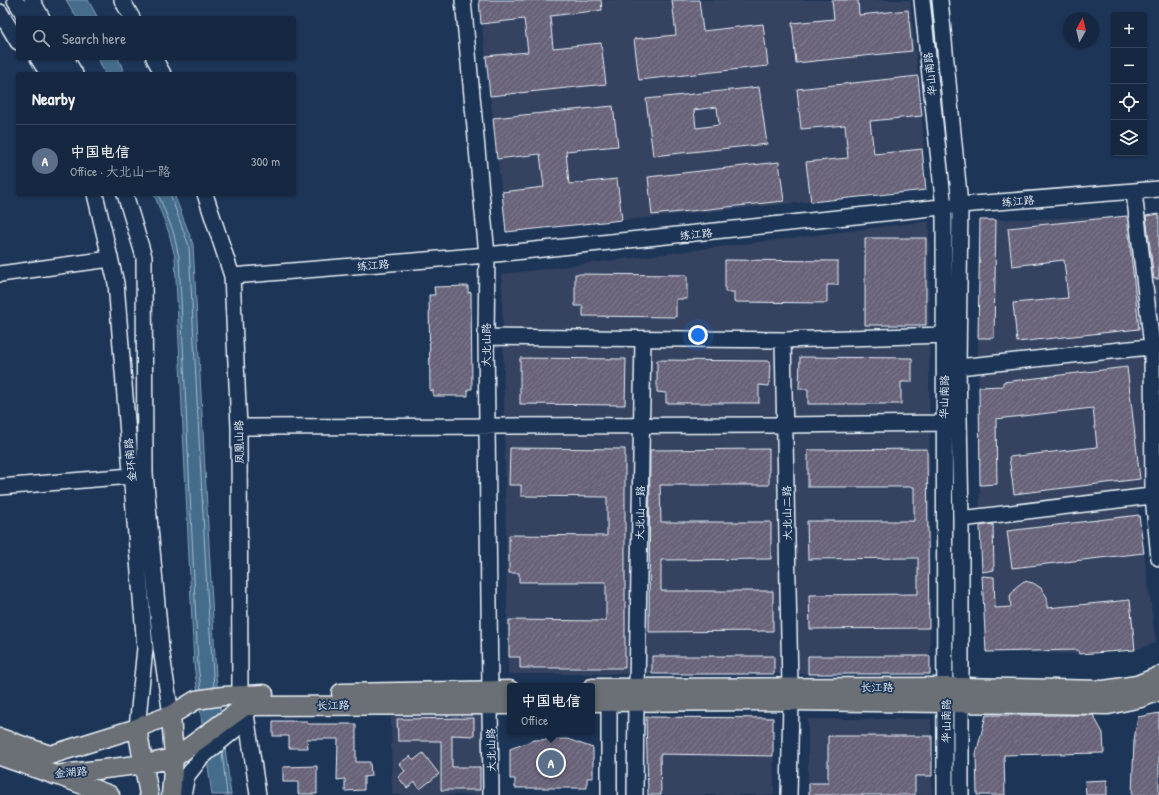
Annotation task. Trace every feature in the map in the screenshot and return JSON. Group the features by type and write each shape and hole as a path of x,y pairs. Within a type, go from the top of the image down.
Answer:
{"main road":[{"name":"长江路","path":"595,688 636,695 953,695 1104,690 1137,685 1159,676"},
{"name":"长江路","path":"172,736 196,700 236,699 446,704 490,698 507,691"},
{"name":"长江路","path":"953,695 1108,705 1141,698 1159,691"},
{"name":"长江路","path":"601,702 636,695"},
{"name":"长江路","path":"490,698 507,703"},
{"path":"172,736 203,737 230,726 236,699"},
{"name":"金湖路","path":"0,738 50,755 137,728 172,736"},
{"path":"137,728 145,764 149,795"},
{"name":"金湖路","path":"0,756 55,775 145,764 172,736"},
{"name":"金环南路","path":"171,795 172,736"},
{"path":"55,775 110,795"}],"street":[{"path":"1,0 16,24"},
{"path":"14,0 25,16"},
{"path":"32,0 41,16"},
{"path":"122,0 131,16"},
{"name":"大北山路","path":"463,0 487,256 486,337 491,795"},
{"name":"华山南路","path":"922,0 944,208 944,423 953,695 961,795"},
{"name":"华山南路","path":"940,0 960,205 958,367 961,519 953,695 945,795"},
{"path":"0,12 16,39"},
{"path":"28,60 36,72"},
{"path":"39,60 47,72"},
{"path":"53,60 61,72"},
{"path":"67,60 74,72"},
{"path":"155,60 162,72"},
{"name":"练江路","path":"232,276 487,256 944,208 960,205 1159,189"},
{"path":"1134,192 1156,346 1156,496 1159,558"},
{"name":"金环南路","path":"95,196 116,283 145,648 137,728"},
{"name":"金环南路","path":"126,196 144,257 145,473 160,648 172,736"},
{"name":"凤凰山路","path":"206,196 232,276 239,427 236,699 258,795"},
{"path":"0,274 110,259"},
{"path":"486,337 783,340 945,335"},
{"name":"大北山一路","path":"635,795 643,339"},
{"name":"大北山二路","path":"783,340 790,694 789,795"},
{"path":"958,367 1156,346"},
{"path":"239,427 944,423"},
{"path":"0,488 131,476"},
{"path":"961,519 1156,496"},
{"path":"601,702 609,795"},
{"path":"183,795 187,776 230,726"}],"shaded area":[{"path":"479,0 910,0 922,116 926,190 506,232"},
{"path":"1159,213 1159,505 1138,508 1156,643 1135,650 1079,654 986,652 980,526 978,338 980,220 1127,216"},
{"path":"929,221 930,674 508,674 502,274"},
{"path":"484,714 484,795 392,795 391,715"},
{"path":"773,716 774,795 647,795 647,717"},
{"path":"808,719 931,719 932,795 808,795"}],"water":[{"path":"66,0 88,0 97,16 76,16"},
{"path":"99,60 119,60 124,72 104,72"},
{"path":"155,196 175,196 193,244 216,676 231,795 212,795 194,665 175,257 169,233"}],"building":[{"path":"479,0 601,0 602,10 550,16 553,48 601,43 606,84 490,96 486,56 528,52 524,19 481,24"},
{"path":"672,0 699,0 703,31 763,24 768,66 639,80 634,39 676,35"},
{"path":"832,0 858,0 859,15 908,10 912,51 796,63 792,23 834,19"},
{"path":"918,76 922,116 870,121 874,154 922,149 926,190 811,202 806,162 848,158 845,125 801,129 797,89"},
{"path":"759,87 767,144 653,156 646,99","holes":["717,107 719,125 696,128 694,110"]},
{"path":"613,106 618,146 566,151 569,184 617,179 622,220 506,232 502,192 544,187 540,154 497,159 493,118"},
{"path":"779,162 784,201 652,215 648,177"},
{"path":"1159,214 1159,279 1154,279 1146,216"},
{"path":"1127,216 1139,329 1017,342 1013,303 1068,298 1064,260 1012,266 1008,228"},
{"path":"980,220 996,220 994,338 978,338"},
{"path":"865,238 926,238 926,325 865,325"},
{"path":"725,260 838,261 838,285 827,285 827,303 734,302 734,292 725,292"},
{"path":"575,274 687,275 687,299 676,299 676,317 583,316 583,306 575,306"},
{"path":"468,286 468,293 471,292 472,389 468,389 468,396 433,396 433,390 430,391 429,295 435,295 434,287"},
{"path":"800,357 912,358 912,382 901,382 901,404 808,404 808,389 799,389"},
{"path":"520,358 626,359 625,405 520,404"},
{"path":"657,360 770,361 769,386 759,385 759,403 666,403 666,393 657,392"},
{"path":"1127,367 1140,479 1014,494 1009,457 1097,447 1093,408 996,419 997,484 980,485 979,387 1003,386 1003,382"},
{"path":"510,448 625,449 625,668 520,668 520,657 509,657 509,620 606,621 606,582 519,582 519,573 509,573 509,535 607,536 607,497 521,496 521,485 509,485"},
{"path":"769,449 769,485 660,485 661,522 771,522 771,559 661,560 661,591 773,591 773,631 649,632 650,450"},
{"path":"927,449 929,628 810,629 809,595 918,594 918,558 808,559 807,521 914,521 914,487 808,487 808,450"},
{"path":"1139,515 1144,553 1012,568 1007,531"},
{"path":"993,524 994,570 982,572 980,526"},
{"path":"982,576 994,577 995,608 1011,607 1010,596 1016,587 1024,581 1033,583 1041,588 1047,597 1047,608 1130,600 1135,650 1079,654 1078,650 986,652"},
{"path":"652,656 774,656 774,674 652,674"},
{"path":"808,656 930,656 930,674 808,674"},
{"path":"1159,713 1159,795 1132,795 1134,740 1138,717"},
{"path":"986,715 1093,715 1103,733 1104,753 1004,755 1005,795 977,795 976,754"},
{"path":"646,717 773,718 773,756 660,754 661,795 648,795"},
{"path":"474,718 474,736 452,735 452,767 480,767 480,790 441,790 441,741 398,741 397,719"},
{"path":"273,721 307,721 307,724 356,724 356,762 370,762 371,776 364,777 364,790 345,791 345,779 337,780 338,739 307,739 308,748 289,748 289,736 273,736"},
{"path":"828,736 932,736 932,776 915,776 915,795 809,795 809,783 828,783"},
{"path":"567,739 593,748 593,778 587,778 587,788 515,788 515,779 510,779 510,749 534,740"},
{"path":"423,753 439,774 420,789 415,782 407,788 398,777 405,771 399,764 410,756 414,760"},
{"path":"317,766 317,794 298,794 298,782 283,782 283,767"},
{"path":"1107,780 1107,795 1086,795 1085,781"}],"place":[{"name":"中国电信","path":"551,763"}]}
